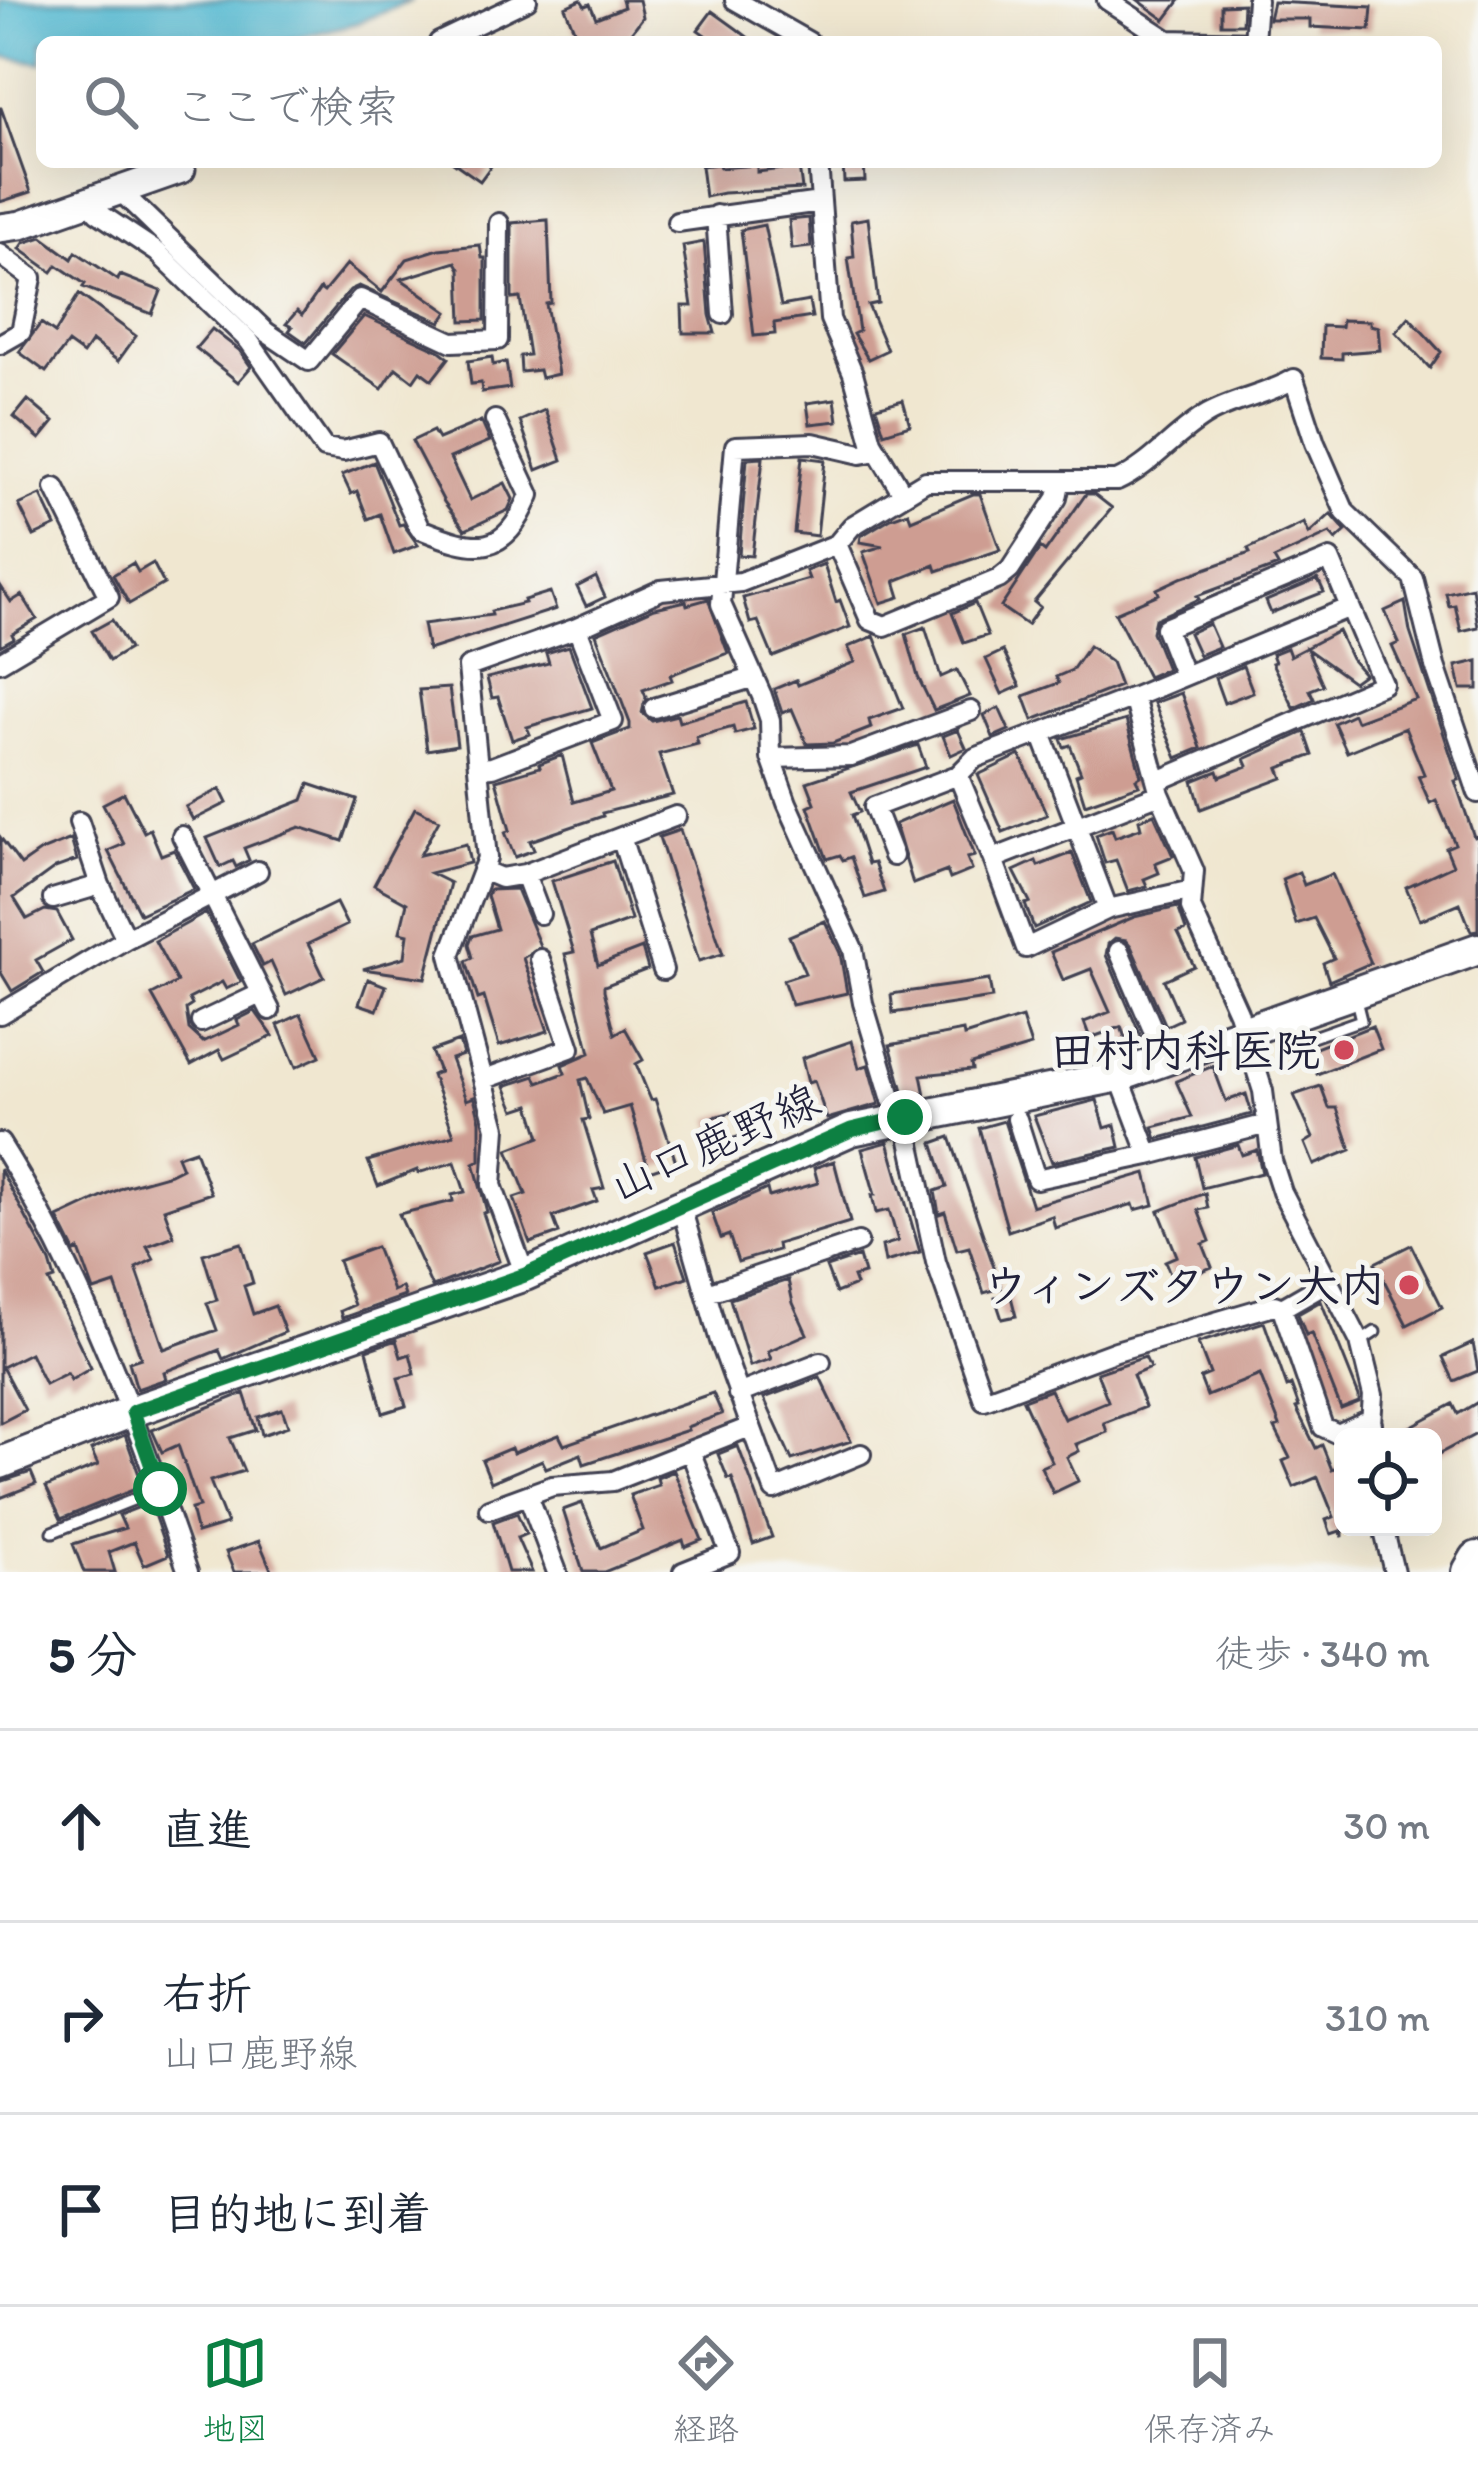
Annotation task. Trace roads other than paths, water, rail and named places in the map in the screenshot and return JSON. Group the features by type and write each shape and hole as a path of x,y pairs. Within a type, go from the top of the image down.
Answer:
{"highway":[{"path":"1472,1572 1478,1561"}],"main road":[{"path":"0,228 21,225 183,168"},
{"name":"山口鹿野線","path":"0,1463 525,1275 851,1130 1119,1076 1478,949"}],"street":[{"path":"452,36 527,0"},
{"path":"735,0 798,36"},
{"path":"1107,0 1162,36"},
{"path":"1256,36 1257,0"},
{"path":"818,168 830,319 878,451 903,494"},
{"path":"118,188 266,332 309,361 360,299 452,342 498,340 499,223"},
{"path":"89,200 97,212 158,252 249,341 324,448 343,451 379,442 420,529 475,545 503,540 518,523 530,495 496,420"},
{"path":"677,222 820,202"},
{"path":"716,215 724,314"},
{"path":"0,254 32,278 21,332 0,344"},
{"path":"525,1275 492,1185 496,1127 450,955 487,858 468,667 577,628 661,590 741,582 837,544 852,526 926,481 1117,481 1135,473 1206,415 1294,379 1345,512 1413,578 1478,794"},
{"path":"878,451 861,454 813,443 735,446 721,604 770,721 771,758 853,949 863,1003 892,1100 905,1117 936,1262 984,1400 1116,1351 1274,1305 1282,1308"},
{"path":"837,544 870,620 885,626 999,579 1058,498 1060,483"},
{"path":"0,662 109,597 55,488"},
{"path":"993,860 1076,827 1384,685 1330,559 1165,628 1184,676"},
{"path":"893,856 874,807 958,775 974,758 1350,607"},
{"path":"479,767 622,719 577,628"},
{"path":"654,708 752,677"},
{"path":"1134,697 1159,788 1194,871 1191,908 1238,1012 1263,1091 1282,1192 1329,1280 1368,1337 1371,1428"},
{"path":"771,758 851,756 971,711"},
{"path":"1041,733 1108,909"},
{"path":"958,775 1026,948 1108,909 1192,890"},
{"path":"482,870 501,878 525,874 676,816"},
{"path":"79,822 100,885 126,939"},
{"path":"182,836 266,1001 201,1022"},
{"path":"622,840 662,970"},
{"path":"0,1014 126,939 258,871"},
{"path":"525,874 540,914"},
{"path":"53,899 100,885"},
{"path":"1119,951 1166,1060"},
{"path":"485,1078 570,1048 540,959"},
{"path":"1119,1076 1140,1107 1149,1155"},
{"path":"1017,1119 1036,1179 1268,1124"},
{"path":"0,1145 28,1187 133,1412 188,1572"},
{"path":"681,1207 738,1394 774,1490 861,1454"},
{"path":"707,1293 858,1242"},
{"path":"1282,1308 1329,1280"},
{"path":"1282,1308 1323,1426 1334,1432"},
{"path":"738,1394 821,1362"},
{"path":"490,1509 553,1486 613,1481 750,1426"},
{"path":"683,1572 730,1552 692,1453"},
{"path":"528,1495 557,1572"},
{"path":"1385,1536 1394,1572"}],"lane":[{"path":"53,1532 160,1489"}],"water":[{"path":"0,0 413,0 357,23 305,36 36,36 36,62 0,56"}],"place":[{"name":"田村内科医院","path":"1344,1050"},
{"name":"ウィンズタウン大内","path":"1409,1285"}]}
